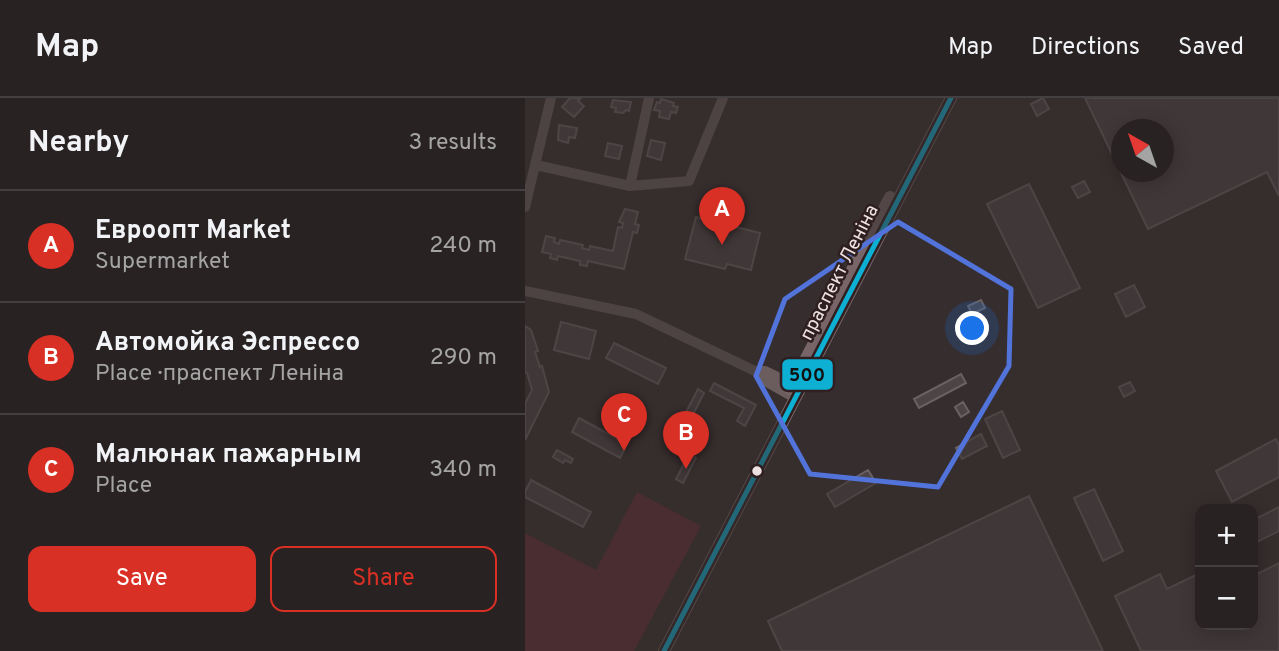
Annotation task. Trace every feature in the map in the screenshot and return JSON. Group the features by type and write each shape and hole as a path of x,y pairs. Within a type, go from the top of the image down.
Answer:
{"main road":[{"name":"праспект Леніна","path":"664,651 941,98"},
{"name":"праспект Леніна","path":"656,651 951,98"}],"street":[{"path":"525,207 551,98"},
{"path":"629,186 649,98"},
{"path":"536,165 629,186 689,181 723,98"},
{"path":"525,291 636,314 757,372 760,378 794,391"}],"highlighted area":[{"path":"898,222 1011,289 1009,366 938,487 810,474 756,376 785,299"}],"shaded area":[{"path":"637,492 701,526 634,651 525,651 525,533 596,570"}],"building":[{"path":"570,98 581,98 578,101 584,106 574,117 562,107"},
{"path":"1043,98 1049,109 1037,116 1031,104"},
{"path":"1085,98 1279,98 1279,196 1267,172 1148,229 1125,182 1174,182 1174,119 1111,119 1111,152"},
{"path":"661,99 678,107 676,113 671,112 669,119 659,117 660,111 654,110"},
{"path":"613,100 631,102 629,111 615,112 616,108 611,107"},
{"path":"559,125 577,128 575,138 569,137 568,143 558,140"},
{"path":"651,140 665,143 661,160 647,156"},
{"path":"608,143 622,146 619,159 605,156"},
{"path":"1084,181 1090,192 1078,198 1072,187"},
{"path":"1029,184 1080,288 1038,308 987,204"},
{"path":"625,209 638,212 635,224 639,225 637,233 633,232 624,269 588,261 587,266 580,265 580,261 558,256 557,260 550,258 551,254 542,252 546,236 555,238 554,242 559,244 560,240 583,245 582,248 589,250 590,246 613,251 618,227 622,228 623,223 619,222"},
{"path":"696,217 760,233 751,270 727,264 725,269 685,259"},
{"path":"1134,285 1145,307 1126,317 1115,294"},
{"path":"981,300 985,308 972,314 968,306"},
{"path":"561,322 596,331 589,359 554,350"},
{"path":"525,326 531,330 538,351 535,352 549,392 525,440 525,404 532,390 525,372"},
{"path":"614,343 666,368 658,384 606,358"},
{"path":"961,374 966,383 919,408 914,399"},
{"path":"1130,382 1135,391 1124,397 1119,387"},
{"path":"714,383 756,405 745,426 737,421 744,408 710,391"},
{"path":"698,389 704,393 675,449 669,445"},
{"path":"963,402 969,412 961,417 955,407"},
{"path":"1002,411 1020,450 1003,458 985,419"},
{"path":"579,418 627,444 620,458 572,432"},
{"path":"981,434 987,446 962,459 956,448"},
{"path":"1276,439 1279,445 1279,477 1232,502 1216,471"},
{"path":"557,450 573,459 571,463 565,460 563,463 553,457"},
{"path":"689,454 696,458 683,483 676,479"},
{"path":"868,470 876,483 835,507 827,494"},
{"path":"531,480 591,512 583,527 525,497"},
{"path":"1094,489 1123,551 1103,561 1074,498"},
{"path":"1029,496 1103,651 782,651 768,621"},
{"path":"1279,507 1279,531 1258,542 1258,518"},
{"path":"1279,563 1279,651 1141,651 1115,596 1160,574 1167,589 1195,575 1195,630 1258,630 1258,574"}],"transit line":[{"name":"500","path":"664,651 951,98"}],"place":[{"name":"Евроопт Market","path":"722,245"},
{"name":"Малюнак пажарным","path":"624,451"},
{"name":"Автомойка Эспрессо","path":"686,469"}]}
